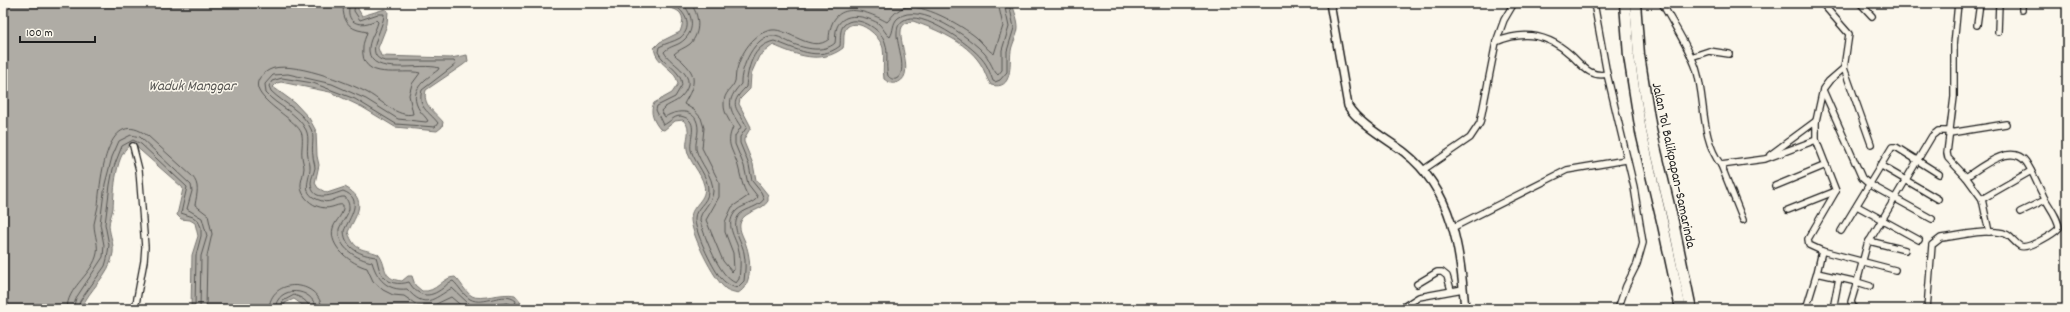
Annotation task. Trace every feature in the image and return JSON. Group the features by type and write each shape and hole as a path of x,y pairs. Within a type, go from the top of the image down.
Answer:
{"highway":[{"name":"Jalan Tol Balikpapan–Samarinda","path":"1625,3 1629,56 1640,132 1663,225 1681,309"},
{"name":"Jalan Tol Balikpapan–Samarinda","path":"1635,3 1639,55 1651,130 1673,222 1691,309"}],"street":[{"path":"1330,3 1346,98 1350,109 1406,154 1423,170 1440,196 1454,227 1465,309"},
{"path":"1423,170 1470,138 1480,123 1496,42 1504,20 1514,3"},
{"path":"1594,3 1607,74 1626,160 1634,187 1643,243 1637,264 1626,286 1618,309"},
{"path":"1662,3 1696,69 1707,135 1743,220"},
{"path":"1822,3 1848,32 1844,68 1871,144"},
{"path":"1860,3 1872,16"},
{"path":"1958,3 1954,45 1954,97 1951,132 1947,148 1948,158 1966,177 1982,199 1989,232"},
{"path":"1977,25 1980,3"},
{"path":"1998,32 1999,3"},
{"path":"2022,3 2022,10"},
{"path":"1496,42 1510,36 1526,34 1540,36 1571,55 1585,70 1602,75 1607,74"},
{"path":"2067,48 2067,68"},
{"path":"1691,57 1709,51 1729,54"},
{"path":"1836,191 1816,140 1816,121 1823,89 1829,81 1844,68"},
{"path":"1823,89 1857,170 1869,184 1932,219"},
{"path":"1765,159 1816,121"},
{"path":"1854,309 1851,302 1869,241 1936,132 1951,132 2006,124"},
{"path":"1721,166 1765,159 1816,140"},
{"path":"132,146 139,170 144,247 144,260 135,309"},
{"path":"1841,231 1880,165 1890,149 1894,146 1939,174"},
{"path":"1927,309 1932,245 1936,241 1941,238 1989,232 2007,234 2023,247 2032,245 2054,233 2059,228 2059,225 2031,171 2022,158 2018,155 2011,154 1996,159 1966,177"},
{"path":"1454,227 1567,170 1626,160"},
{"path":"1775,186 1826,165"},
{"path":"1880,165 1907,179 1938,199"},
{"path":"1982,199 2031,171"},
{"path":"1788,210 1836,191"},
{"path":"1836,191 1808,239 1809,245 1822,251 1895,270"},
{"path":"2020,212 2045,200"},
{"path":"1857,206 1919,240"},
{"path":"1869,241 1905,250"},
{"path":"1806,309 1822,251"},
{"path":"1417,284 1437,272 1442,272 1447,276 1451,290"},
{"path":"1816,273 1870,286"},
{"path":"1833,309 1839,278"},
{"path":"1400,309 1419,297 1463,289"}],"water":[{"name":"Waduk Manggar","path":"3,3 359,3 358,9 362,16 385,9 388,11 387,25 378,48 381,56 451,58 467,55 468,61 426,90 425,95 427,104 443,122 442,127 437,131 395,127 362,107 330,92 281,82 277,83 273,87 295,103 309,118 316,131 317,156 319,165 315,183 318,188 327,193 345,187 357,197 359,202 357,214 348,232 356,246 378,254 387,274 390,277 395,280 402,281 408,276 412,276 415,285 422,291 427,291 432,290 446,279 455,277 472,296 480,298 510,294 515,295 521,302 518,309 308,309 294,299 285,303 284,309 191,309 192,255 198,236 195,223 190,220 181,219 177,215 183,189 182,187 133,144 122,154 117,172 113,208 109,224 113,250 111,261 104,275 89,295 81,309 3,309"},
{"path":"649,3 1012,3 1017,18 1018,27 1011,51 1009,75 1004,84 998,86 991,85 980,63 967,48 941,32 913,21 902,27 901,33 906,67 902,80 895,83 884,79 884,52 878,38 868,29 857,24 845,29 843,48 826,56 808,57 773,45 759,56 751,74 750,89 740,99 739,104 751,127 744,139 744,142 753,164 756,180 768,195 768,201 762,207 746,215 740,224 740,230 748,251 750,271 746,284 738,293 727,290 715,276 694,234 691,218 692,213 702,199 705,190 702,180 688,154 688,127 683,120 675,121 664,130 660,129 653,117 652,110 654,103 672,93 678,84 674,74 658,59 654,48 660,42 680,32 682,16 675,9"}]}
